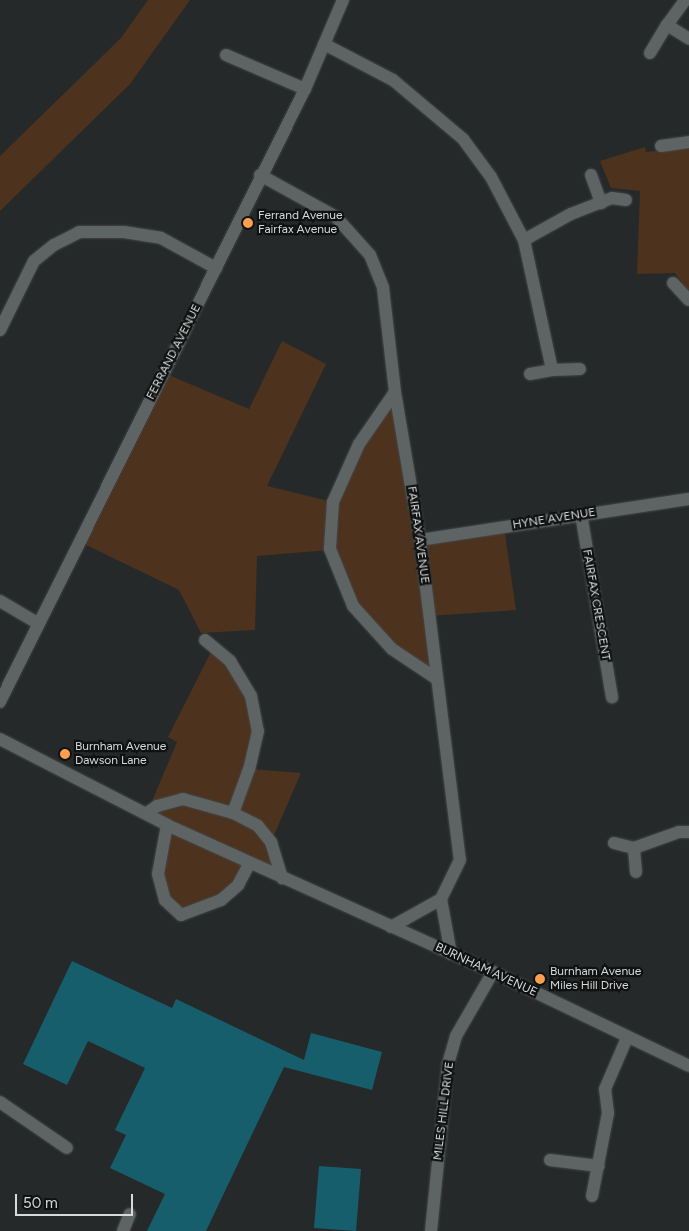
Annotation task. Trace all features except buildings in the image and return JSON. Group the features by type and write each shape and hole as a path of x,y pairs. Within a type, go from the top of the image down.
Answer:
{"street":[{"name":"FERRAND AVENUE","path":"0,702 216,268 260,175 305,89 343,0"},
{"path":"650,53 685,0"},
{"path":"667,25 689,40"},
{"path":"324,44 393,80 463,139 491,177 524,240 552,370"},
{"path":"226,55 305,89"},
{"path":"661,146 689,142"},
{"name":"FAIRFAX AVENUE","path":"260,175 336,217 370,255 383,288 395,392 420,540 460,860 442,900"},
{"path":"591,175 600,202"},
{"path":"524,240 572,214 600,202 612,198 626,200"},
{"path":"0,330 34,262 54,245 79,232 124,232 160,238 216,268"},
{"path":"673,283 689,300"},
{"path":"530,374 552,370 580,370"},
{"path":"395,392 359,444 333,502 330,550 353,606 392,649 436,679"},
{"name":"HYNE AVENUE","path":"420,540 689,499"},
{"name":"FAIRFAX CRESCENT","path":"581,514 612,696"},
{"path":"0,601 39,624"},
{"path":"205,640 230,661 251,696 258,731 249,769 233,813"},
{"name":"BURNHAM AVENUE","path":"0,739 147,813 167,825 249,864 493,972 627,1038 689,1066"},
{"path":"147,813 157,806 183,799 233,813 258,826 271,842 282,878"},
{"path":"167,825 158,874 165,900 181,915 220,900 238,885 249,864"},
{"path":"614,843 634,848 679,832 689,832"},
{"path":"634,848 636,872"},
{"path":"391,927 442,900 451,954"},
{"name":"MILES HILL DRIVE","path":"431,1231 448,1064 456,1036 493,972"},
{"path":"592,1196 608,1113 605,1089 627,1038"},
{"path":"0,1102 67,1148"},
{"path":"550,1160 599,1166"},
{"path":"123,1231 130,1214"}],"shaded area":[{"path":"148,0 190,0 130,84 0,211 0,156 121,38"},
{"path":"645,147 646,152 689,148 689,293 675,273 637,274 640,191 611,188 600,161"},
{"path":"282,341 326,364 267,486 333,502 395,392 420,540 504,527 516,610 429,616 437,679 392,649 353,606 330,550 257,556 255,630 201,633 179,590 80,542 164,373 249,409"},
{"path":"213,648 251,696 258,731 250,769 301,773 271,842 280,867 249,864 238,885 181,915 158,874 167,825 147,813 177,742 168,737"}],"place":[{"name":"Ferrand Avenue Fairfax Avenue","path":"248,223"},
{"name":"Burnham Avenue Dawson Lane","path":"65,754"},
{"name":"Burnham Avenue Miles Hill Drive","path":"540,979"}]}
